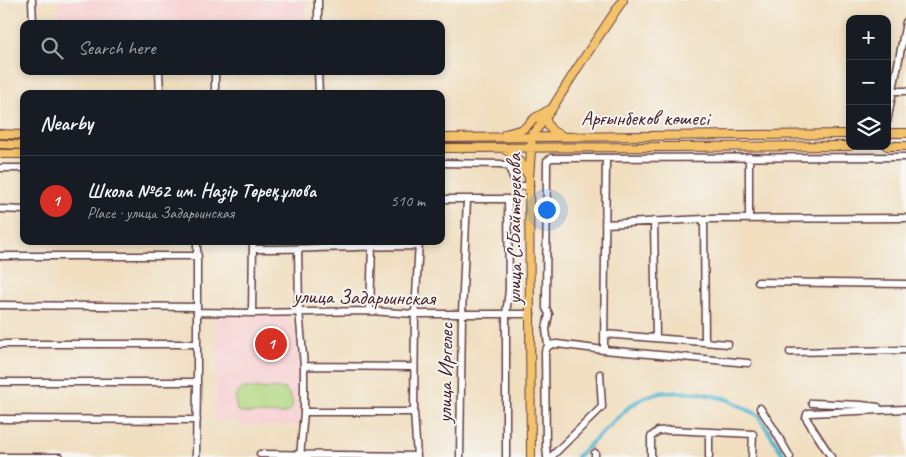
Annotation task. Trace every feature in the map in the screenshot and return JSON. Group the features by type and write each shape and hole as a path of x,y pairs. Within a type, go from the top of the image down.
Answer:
{"main road":[{"name":"улица С.Байтерекова","path":"531,457 530,182 532,136 623,0"},
{"path":"502,136 509,132 523,129 535,118 551,110"},
{"path":"545,118 551,130 562,136"},
{"path":"891,133 906,133"},
{"path":"0,134 20,135"},
{"name":"Арғынбеков көшесі","path":"445,138 846,134"},
{"path":"0,140 20,140"},
{"path":"0,144 20,145"},
{"name":"Арғынбеков көшесі","path":"445,148 846,146"},
{"path":"891,146 906,146"},
{"path":"502,148 517,158 530,182"},
{"path":"0,154 20,154"}],"street":[{"path":"32,0 33,20"},
{"path":"318,0 318,20"},
{"path":"890,105 906,22"},
{"path":"159,75 160,90"},
{"path":"215,90 216,75"},
{"path":"318,75 319,90"},
{"path":"893,91 906,91"},
{"path":"770,146 770,157"},
{"path":"749,157 749,219"},
{"path":"600,374 602,407 549,457 546,446 546,352 548,346 546,329 549,314 546,308 547,161 551,158 906,157"},
{"path":"604,350 606,158"},
{"path":"445,163 501,164 509,167 512,178 519,186 530,182"},
{"path":"0,168 20,168"},
{"path":"445,199 508,199 510,290 506,314 506,457"},
{"name":"улица Иргелес","path":"460,457 462,314 467,199"},
{"path":"0,210 20,210"},
{"path":"605,224 704,219 906,218"},
{"path":"704,219 705,342"},
{"path":"654,221 656,338"},
{"path":"196,457 197,245"},
{"path":"252,313 253,245"},
{"path":"253,249 396,245"},
{"path":"260,454 417,456 414,412 414,314 419,245"},
{"path":"370,311 372,246"},
{"path":"298,249 299,311 304,366 304,412 300,456"},
{"path":"0,256 198,256"},
{"path":"758,282 906,284"},
{"name":"улица Задарьинская","path":"0,305 198,309 252,313 370,311 414,314 531,314"},
{"path":"604,334 728,344"},
{"path":"0,344 197,344"},
{"path":"548,346 556,344 748,363"},
{"path":"790,352 906,350"},
{"path":"304,366 414,367"},
{"path":"0,382 197,382"},
{"path":"812,403 896,409"},
{"path":"760,408 790,457"},
{"path":"830,457 806,418 809,413 906,409"},
{"path":"304,412 414,412"},
{"path":"0,419 197,420"},
{"path":"651,457 651,437 658,431 671,430 752,434 752,457"},
{"path":"709,432 709,457"},
{"path":"0,457 60,457"}],"shaded area":[{"path":"59,0 306,0 306,20 59,20"},
{"path":"216,314 281,314 297,331 300,351 300,425 240,426 238,421 214,420 217,380"}],"green space":[{"path":"244,388 285,389 292,400 292,406 283,414 243,413 237,410 235,400 238,392"}],"waterway":[{"path":"577,457 630,406 645,397 663,392 700,393 727,399 758,415 785,457"}],"place":[{"name":"Школа №62 им. Назір Төреқұлова","path":"271,344"}]}
